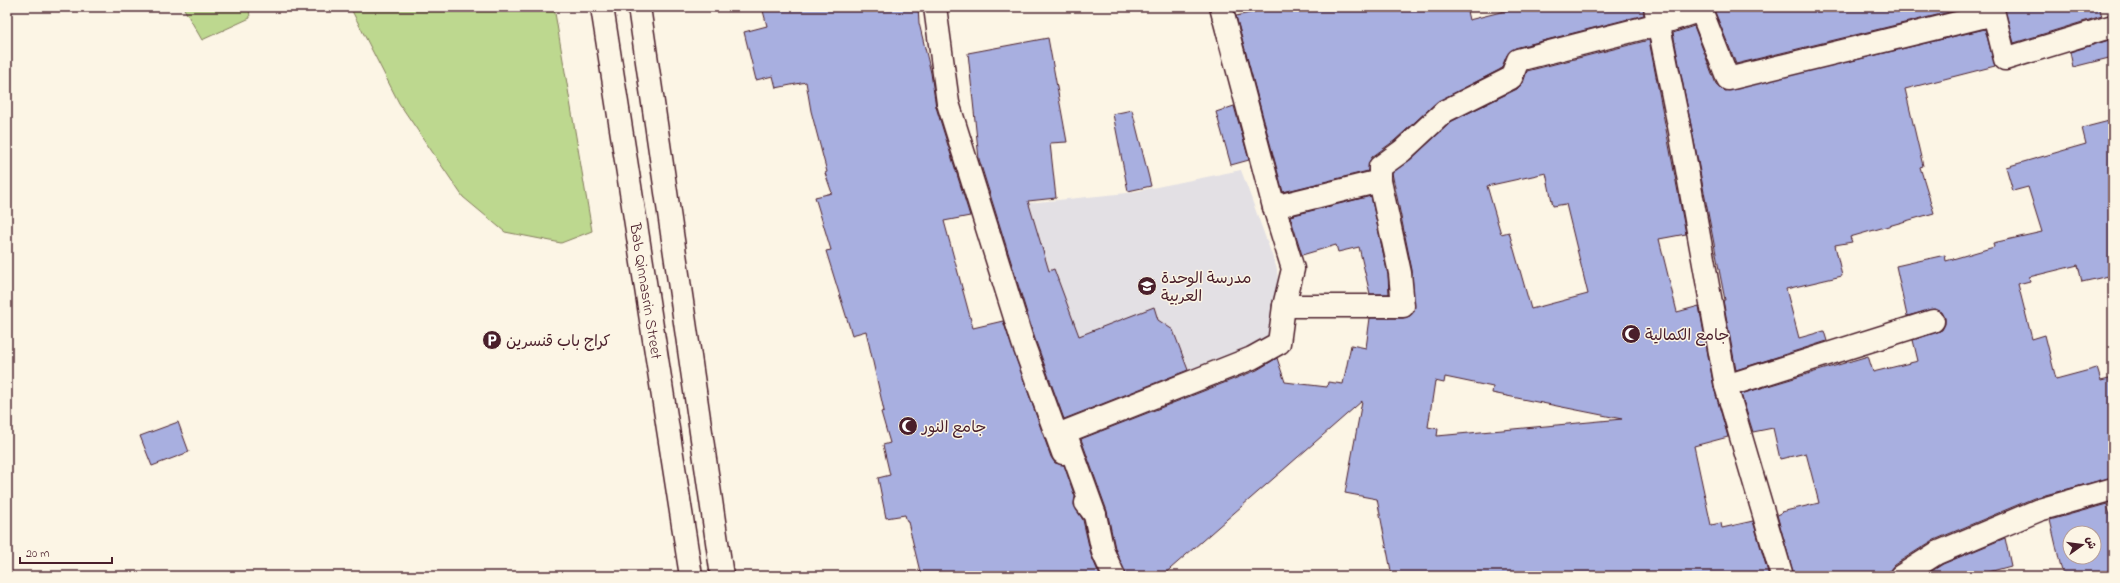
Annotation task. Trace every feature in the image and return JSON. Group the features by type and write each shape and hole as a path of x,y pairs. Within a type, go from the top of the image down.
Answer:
{"street":[{"name":"Bab Qinnasrin Street","path":"602,7 691,576"},
{"name":"Bab Qinnasrin Street","path":"640,7 722,576"},
{"path":"935,7 948,103 1026,350 1077,492 1095,515"},
{"path":"1114,576 1103,552 1095,515 1065,432 1252,358 1279,343 1284,306 1293,269 1274,207 1221,7"},
{"path":"1284,306 1403,306 1400,273 1380,181 1380,167 1402,151 1445,111 1511,78 1518,60 1657,15 1700,8 1728,79 1994,14 2006,59 2113,26"},
{"path":"1657,15 1726,386 1782,576"},
{"path":"1274,207 1380,181"},
{"path":"1726,386 1932,321"},
{"path":"1901,576 1937,553 2039,510 2113,488"}],"shaded area":[{"name":"مدرسة الوحدة العربية","path":"1241,170 1277,269 1279,302 1263,349 1065,423 990,207 1127,193"}],"green space":[{"path":"183,7 249,7 250,18 202,40"},
{"path":"350,7 554,7 592,231 561,243 505,232 463,197 399,103"}],"building":[{"path":"762,7 918,7 919,23 931,73 936,107 970,216 944,221 973,328 1003,321 1051,457 1055,463 1064,465 1075,497 1074,505 1083,520 1091,555 1100,576 921,576 905,515 886,518 878,478 890,475 883,445 890,443 881,412 884,411 866,331 852,335 826,251 831,250 815,197 832,193 825,173 827,172 811,111 806,82 776,88 773,76 756,80 744,32 767,26"},
{"path":"1253,7 1466,7 1469,20 1521,7 1643,7 1644,15 1515,48 1507,55 1501,69 1437,102 1394,141 1372,157 1369,162 1368,171 1283,192 1236,16 1255,12"},
{"path":"1713,7 1970,7 1736,64"},
{"path":"2004,7 2099,7 2102,16 2014,43"},
{"path":"1694,26 1716,84 1725,91 1985,29 1995,66 1905,89 1923,166 1920,167 1934,213 1850,237 1852,242 1835,245 1842,276 1786,289 1799,338 1824,331 1827,341 1736,370 1723,300 1725,300 1673,33"},
{"path":"1048,38 1067,142 1050,143 1056,198 1028,201 1049,271 1054,269 1079,336 1154,307 1158,320 1173,330 1188,370 1064,419 1035,339 979,159 968,53"},
{"path":"1649,40 1686,234 1659,239 1677,312 1699,306 1714,388 1728,437 1694,446 1711,525 1721,523 1722,528 1753,521 1769,576 1392,576 1377,499 1345,493 1362,401 1162,576 1126,576 1115,548 1107,511 1081,439 1257,370 1277,358 1285,382 1327,387 1328,382 1343,384 1351,345 1366,348 1370,318 1403,318 1410,316 1414,311 1412,270 1392,173 1410,160 1452,121 1517,89 1523,83 1527,71","holes":["1546,173 1553,206 1566,204 1588,294 1531,309 1509,232 1501,234 1487,186","1445,377 1493,387 1492,393 1622,419 1437,436 1438,429 1428,427 1435,381 1444,383"]},
{"path":"2109,40 2113,57 2073,67 2070,52"},
{"path":"1234,106 1249,160 1231,165 1216,112"},
{"path":"1132,110 1151,186 1128,191 1113,114"},
{"path":"2113,120 2113,275 2082,282 2078,265 2029,277 2030,281 2018,284 2032,339 2045,335 2056,379 2097,368 2101,381 2113,378 2113,477 2034,498 1932,541 1894,565 1890,570 1889,576 1794,576 1777,515 1782,513 1781,512 1819,503 1806,453 1780,459 1773,428 1753,432 1741,394 1868,356 1873,372 1918,361 1913,340 1942,330 1945,324 1945,318 1942,312 1935,309 1907,316 1896,266 1945,255 1946,261 1994,247 1993,243 2042,232 2028,187 2013,191 2006,167 2086,144 2082,128"},
{"path":"1371,196 1388,275 1389,294 1370,294 1359,247 1338,252 1336,245 1302,255 1290,216"},
{"path":"178,422 189,452 152,466 140,436"},
{"path":"2107,504 2113,528 2113,576 2063,576 2050,520"},
{"path":"2005,538 2011,566 1974,576 1924,576 1943,564"}],"place":[{"name":"مدرسة الوحدة العربية","path":"1147,286"},
{"name":"جامع الكمالية","path":"1631,334"},
{"name":"كراج باب قنسرين","path":"492,340"},
{"name":"جامع النور","path":"908,426"}]}
